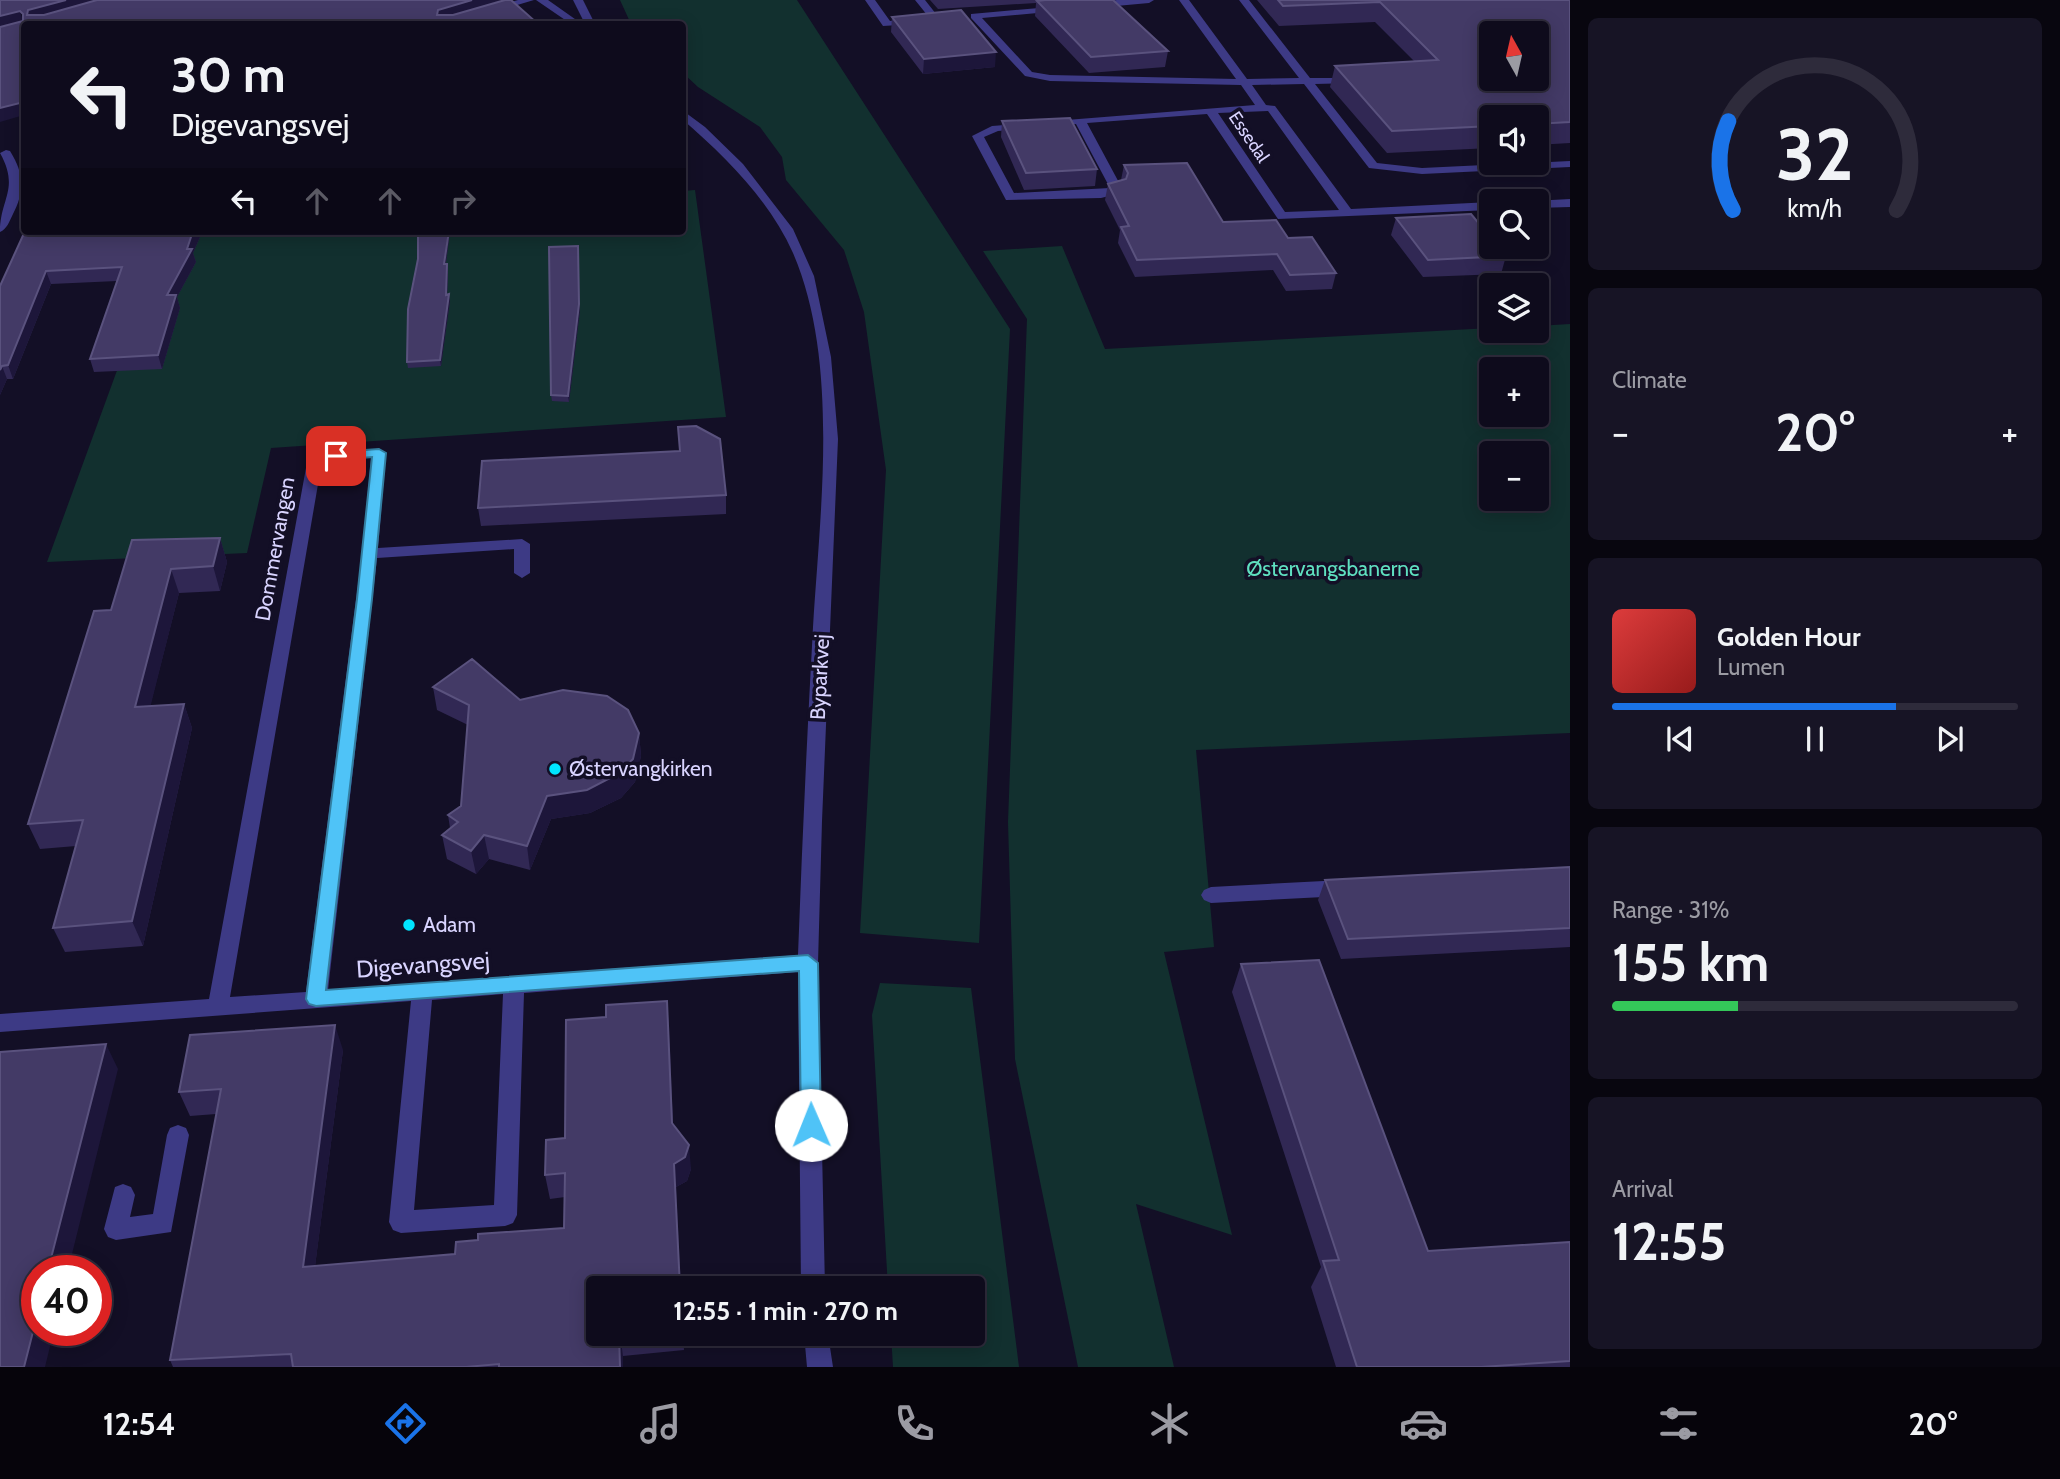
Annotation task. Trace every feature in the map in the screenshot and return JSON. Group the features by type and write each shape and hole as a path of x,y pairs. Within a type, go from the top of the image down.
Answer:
{"street":[{"path":"456,21 529,0"},
{"path":"541,0 572,21"},
{"path":"578,0 588,21"},
{"path":"870,0 887,24 948,18"},
{"path":"920,0 935,19"},
{"path":"1082,6 1149,0"},
{"path":"1184,0 1247,82 1263,108"},
{"path":"1244,0 1373,166 1422,171 1570,164"},
{"path":"961,17 1069,7"},
{"path":"974,16 1030,74 1050,78 1247,82 1369,79"},
{"name":"Essedal","path":"1210,110 1271,108 1348,213"},
{"path":"1080,120 1117,190 1101,194 1010,197 978,136 996,128 1080,120 1210,110"},
{"name":"Essedal","path":"1210,110 1282,216 1479,207"},
{"name":"Byparkvej","path":"686,117 738,166 786,231 807,274 819,317 831,439 808,963 813,1276"},
{"path":"0,228 18,188 16,169 3,154 21,149"},
{"path":"1549,204 1570,203"},
{"name":"Dommervangen","path":"218,1006 315,457 379,453 370,553 316,999"},
{"path":"370,553 522,544 522,573"},
{"path":"1211,895 1363,887"},
{"name":"Digevangsvej","path":"0,1023 808,963"},
{"path":"422,991 401,1222 505,1215 514,985"},
{"path":"123,1195 116,1229 163,1224 178,1135"},
{"path":"817,1346 820,1367"}],"green space":[{"path":"620,0 797,0 1010,329 979,943 860,933 886,470 864,312 844,250 786,180 782,157 760,127 698,87 686,76 686,21 630,21"},
{"path":"695,190 726,417 271,448 247,553 47,562 167,235 686,235 686,191"},
{"name":"Østervangsbanerne","path":"1062,246 1105,349 1479,329 1479,343 1549,343 1549,325 1570,324 1570,733 1196,750 1214,947 1164,952 1232,1235 1136,1204 1174,1367 1078,1367 1015,1059 1008,822 1027,319 983,251"},
{"path":"880,983 971,988 1019,1367 893,1367 892,1346 985,1346 985,1276 887,1276 872,1015"}],"building":[{"path":"0,0 66,0 28,10 27,15 44,15 97,0 472,0 438,10 437,15 453,15 511,0 535,21 23,21 20,11 0,16"},
{"path":"1113,0 1168,51 1091,57 1037,1"},
{"path":"1278,0 1570,0 1570,122 1549,123 1549,105 1479,105 1479,127 1392,131 1335,66 1438,60 1380,2 1283,6"},
{"path":"961,10 996,52 924,59 892,17"},
{"path":"21,22 21,103 0,108 0,27"},
{"path":"1070,118 1097,169 1026,173 1002,121"},
{"path":"1187,163 1223,222 1276,220 1288,238 1312,237 1336,273 1290,275 1277,254 1137,260 1121,227 1129,226 1108,184 1126,179 1128,173 1124,165"},
{"path":"1471,214 1479,224 1479,257 1428,260 1396,218"},
{"path":"23,235 192,235 187,249 192,249 167,295 176,295 158,355 90,359 122,267 46,271 8,365 2,366 0,370 0,286"},
{"path":"418,235 448,235 444,264 447,264 446,295 449,294 440,360 407,362 408,309 418,259"},
{"path":"578,246 579,304 568,396 551,395 549,247"},
{"path":"696,426 720,439 726,495 478,508 482,461 680,451 678,427"},
{"path":"220,538 213,566 171,569 135,707 184,704 132,921 53,928 83,820 28,824 94,611 111,610 132,540"},
{"path":"472,659 520,700 563,690 607,696 628,710 639,733 633,759 618,774 587,790 547,796 527,846 484,835 471,851 442,835 458,822 448,815 461,806 469,705 433,687"},
{"path":"1570,867 1570,928 1348,939 1325,880"},
{"path":"1319,960 1428,1251 1570,1242 1570,1361 1481,1367 1357,1367 1323,1261 1339,1260 1241,964"},
{"path":"667,1001 672,1123 689,1145 685,1157 674,1164 679,1276 586,1276 586,1346 619,1346 620,1367 499,1367 499,1364 466,1367 293,1367 291,1354 170,1360 221,1089 179,1092 190,1035 335,1025 303,1267 455,1254 456,1242 478,1240 478,1234 564,1228 565,1173 545,1175 546,1140 565,1138 566,1020 606,1017 606,1005"},
{"path":"106,1044 52,1255 21,1255 21,1346 29,1346 24,1367 0,1367 0,1052"}],"place":[{"name":"Østervangkirken","path":"555,769"},
{"name":"Adam","path":"409,925"}],"route":[{"path":"336,456 379,453 365,599 316,999 808,963 811,1125"}]}
